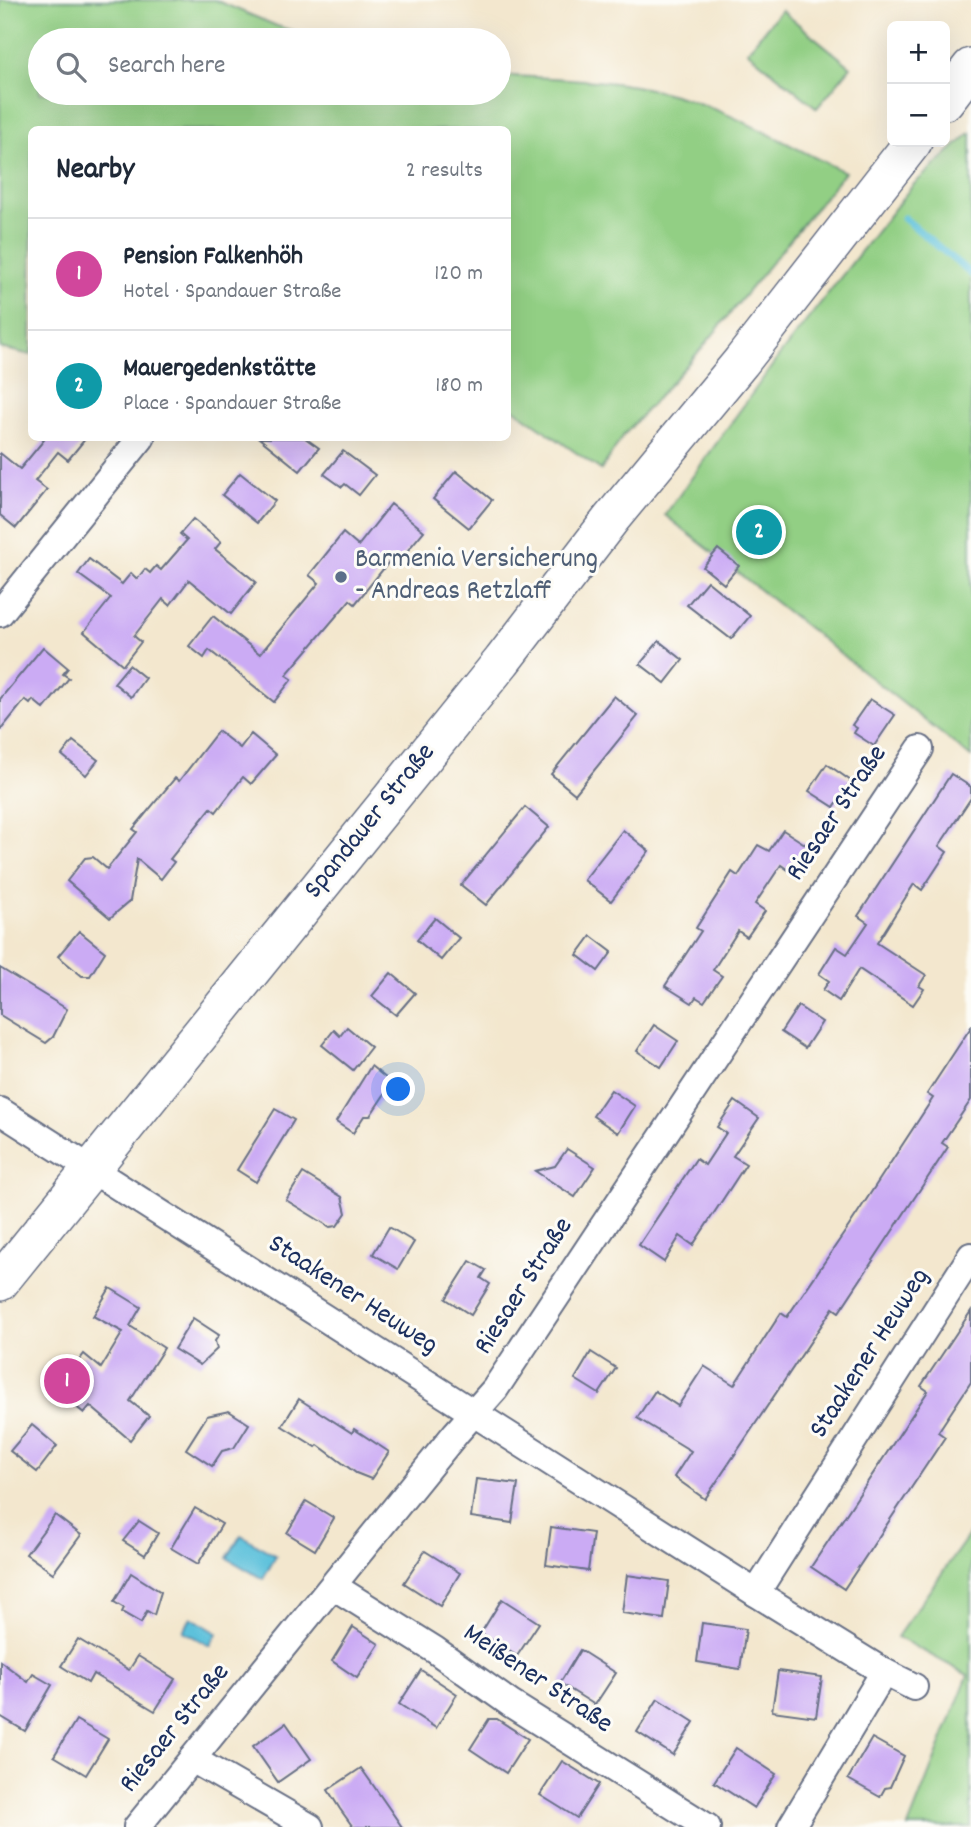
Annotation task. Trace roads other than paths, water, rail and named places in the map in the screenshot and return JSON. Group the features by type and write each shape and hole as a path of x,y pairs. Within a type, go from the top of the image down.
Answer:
{"main road":[{"path":"950,94 971,67"},
{"name":"Spandauer Straße","path":"0,1282 502,661 658,459 741,362 910,147"}],"street":[{"path":"0,614 139,441"},
{"name":"Riesaer Straße","path":"138,1827 495,1389 920,749"},
{"name":"Staakener Heuweg","path":"0,1111 756,1593 884,1672 914,1687"},
{"name":"Staakener Heuweg","path":"756,1593 971,1256"},
{"name":"Meißener Straße","path":"333,1586 435,1650 511,1704 707,1827"},
{"path":"791,1827 884,1672"},
{"path":"192,1759 310,1827"}],"water":[{"path":"241,1535 276,1556 263,1579 227,1558"},
{"path":"191,1617 217,1633 210,1646 183,1631"}],"waterway":[{"path":"904,218 971,274"}],"place":[{"name":"Mauergedenkstätte","path":"759,532"},
{"name":"Barmenia Versicherung - Andreas Retzlaff","path":"341,577"},
{"name":"Pension Falkenhöh","path":"67,1381"}]}
